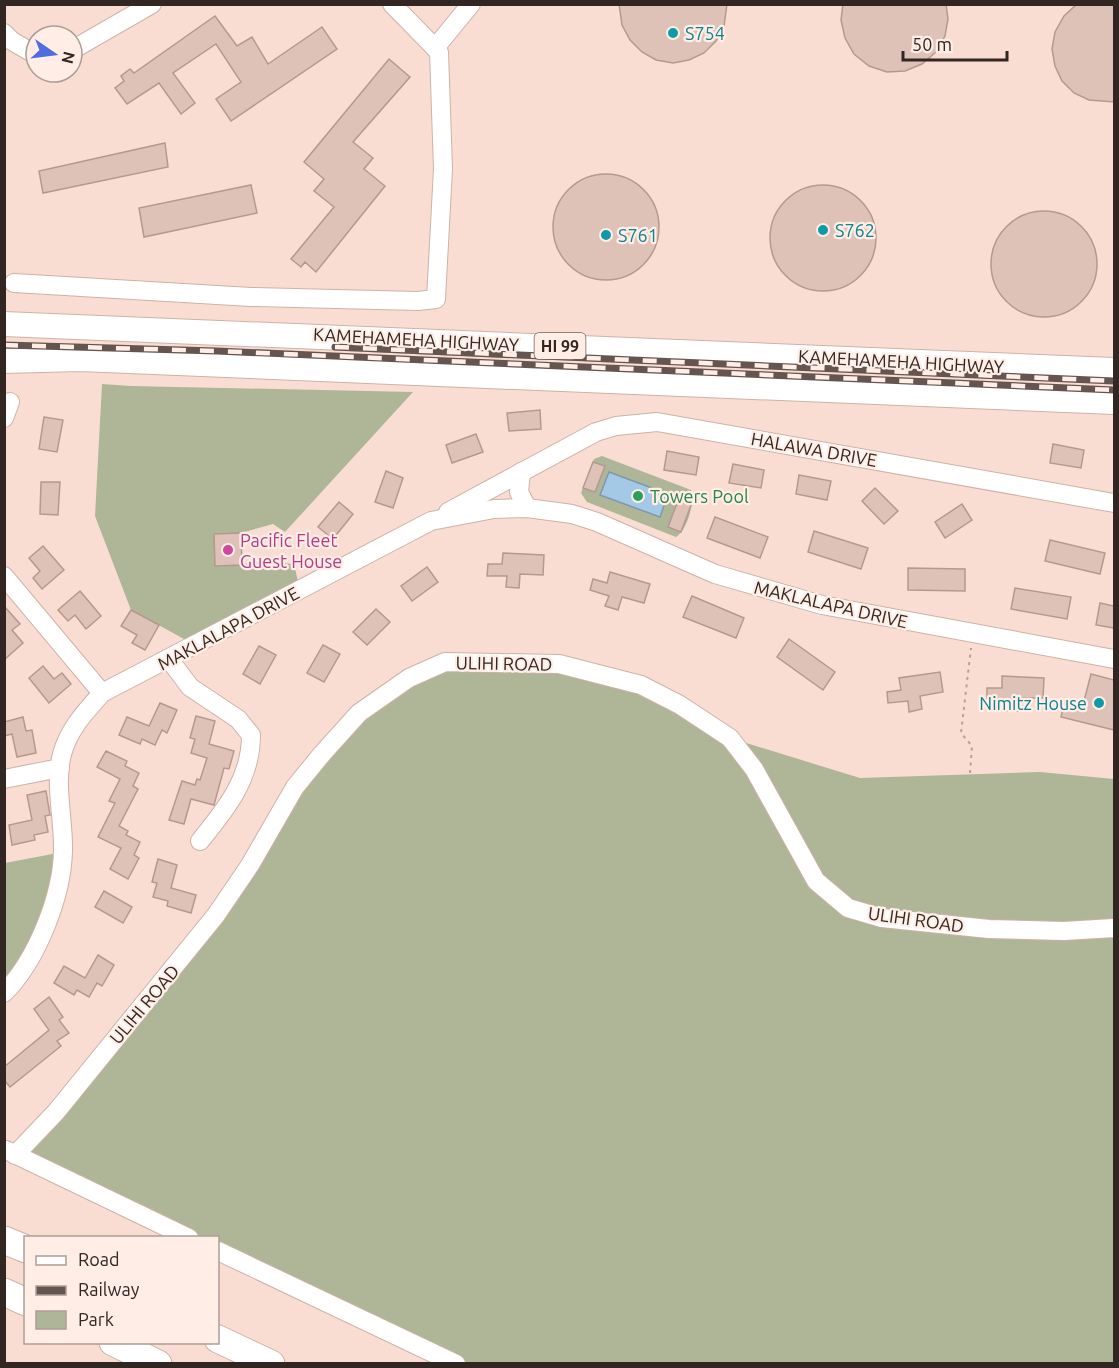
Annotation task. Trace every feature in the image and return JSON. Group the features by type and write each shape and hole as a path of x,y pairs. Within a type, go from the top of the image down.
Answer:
{"highway":[{"path":"4,1240 24,1249"},
{"path":"4,1292 24,1301"},
{"path":"219,1339 271,1364"},
{"path":"117,1344 158,1364"}],"main road":[{"name":"KAMEHAMEHA HIGHWAY","path":"4,324 1114,370"},
{"name":"KAMEHAMEHA HIGHWAY","path":"4,361 80,359 1114,402"}],"street":[{"path":"84,43 152,4"},
{"path":"435,48 471,4"},
{"path":"14,283 251,297 418,301 436,299 442,169 439,52 396,6"},
{"path":"4,33 24,48"},
{"name":"HALAWA DRIVE","path":"431,521 596,432 626,424 657,422 1114,503"},
{"path":"521,472 519,492 527,508"},
{"name":"MAKLALAPA DRIVE","path":"4,993 28,961 57,897 63,852 60,768 63,752 74,727 102,693 431,521 494,510 527,508 572,514 597,522 715,574 777,594 822,605 1114,659"},
{"path":"4,576 102,693"},
{"path":"169,659 190,687 238,719 251,735 242,783 232,801 200,841"},
{"name":"ULIHI ROAD","path":"10,1152 56,1112 216,915 250,865 296,787 322,754 359,713 409,678 445,662 559,664 641,685 680,705 730,738 754,769 816,881 849,908 882,918 988,929 1064,931 1114,928"},
{"path":"4,779 60,768"},
{"path":"10,1152 185,1236"},
{"path":"219,1251 456,1364"}],"path":[{"path":"970,773 972,746 961,733 972,633"}],"green space":[{"path":"102,384 413,392 285,532 273,524 241,533 214,535 216,566 268,562 294,564 300,590 195,645 131,610 95,516"},
{"name":"Towers Pool","path":"602,456 691,490 691,509 680,534 676,537 587,502 581,493 594,459"},
{"path":"445,662 604,676 730,738 860,778 1040,772 1114,779 1114,1363 456,1363 219,1251 219,1236 187,1236 15,1155 148,1001 295,787 359,713"},
{"path":"63,852 62,875 5,993 5,863"}],"water":[{"path":"609,472 668,494 660,517 600,495"}],"building":[{"name":"S754","path":"619,4 727,4 724,26 716,41 704,53 689,60 673,63 656,60 642,52 630,40 622,25"},
{"path":"843,4 946,4 948,19 945,36 936,52 922,64 905,71 887,72 869,66 854,54 845,38 841,20"},
{"path":"1077,4 1114,4 1114,102 1089,100 1074,93 1062,81 1055,66 1052,49 1055,32 1064,16"},
{"path":"215,16 237,46 252,37 268,64 322,27 337,49 231,121 216,99 241,82 216,44 173,73 195,103 181,114 159,83 127,104 115,88 124,81 121,76 130,69 134,73"},
{"path":"389,59 410,77 353,142 373,158 364,169 385,186 316,272 305,262 301,267 291,259 334,207 314,191 324,179 304,162"},
{"path":"165,143 168,167 43,193 39,171"},
{"name":"S761","path":"606,174 626,178 644,189 655,207 659,227 655,247 644,265 626,276 606,280 586,276 568,265 557,247 553,227 557,207 568,189 586,178"},
{"path":"251,185 257,213 144,237 139,208"},
{"name":"S762","path":"823,185 843,189 861,200 872,218 876,238 872,258 861,276 843,287 823,291 803,287 785,276 774,258 770,238 774,218 785,200 803,189"},
{"path":"1044,211 1064,215 1082,226 1093,244 1097,264 1093,284 1082,302 1064,313 1044,317 1024,313 1006,302 995,284 991,264 995,244 1006,226 1024,215"},
{"path":"540,410 541,429 509,431 507,413"},
{"path":"44,417 63,420 57,452 39,449"},
{"path":"476,434 483,452 452,463 446,445"},
{"path":"1053,444 1084,450 1081,468 1050,463"},
{"path":"667,451 699,457 696,475 664,470"},
{"path":"593,462 605,466 595,492 583,488"},
{"path":"733,464 764,470 761,488 729,483"},
{"path":"386,471 403,478 393,508 375,502"},
{"path":"799,475 831,481 827,500 796,494"},
{"path":"41,482 60,482 58,515 40,514"},
{"path":"875,488 898,511 884,524 862,501"},
{"path":"680,495 693,500 681,532 668,527"},
{"path":"339,502 353,514 333,539 318,527"},
{"path":"962,504 972,520 945,538 935,522"},
{"path":"715,517 768,537 760,558 707,538"},
{"path":"814,531 868,548 861,569 808,552"},
{"name":"Pacific Fleet Guest House","path":"241,533 242,565 215,566 214,534"},
{"path":"1050,540 1105,553 1100,574 1045,561"},
{"path":"43,546 64,570 42,589 33,578 40,571 29,558"},
{"path":"503,553 544,555 543,575 520,574 519,588 506,587 507,576 487,576 488,564 502,564"},
{"path":"427,567 438,582 412,601 401,586"},
{"path":"908,568 965,569 965,591 908,590"},
{"path":"610,572 650,584 644,603 622,597 618,610 605,606 609,596 590,590 593,579 607,583"},
{"path":"1015,588 1071,597 1067,619 1011,609"},
{"path":"80,591 101,616 86,629 75,615 68,621 58,610"},
{"path":"692,596 744,618 736,638 683,617"},
{"path":"1100,603 1114,606 1114,628 1096,625"},
{"path":"4,606 20,624 12,630 23,643 4,660"},
{"path":"376,609 390,622 367,645 353,632"},
{"path":"131,610 159,625 145,650 132,643 137,635 121,626"},
{"path":"789,639 835,672 823,690 777,657"},
{"path":"323,645 340,654 324,682 307,673"},
{"path":"259,646 276,655 260,684 243,674"},
{"path":"43,666 54,679 62,673 71,684 49,703 29,678"},
{"path":"940,672 943,692 920,696 922,709 909,712 908,701 888,703 887,692 901,690 899,678"},
{"name":"Nimitz House","path":"1091,674 1114,680 1114,730 1061,717 1065,701 1083,705"},
{"path":"1002,676 1044,678 1043,698 1020,698 1020,711 1006,711 1007,700 987,699 987,688 1002,688"},
{"path":"160,703 177,710 167,733 162,730 155,745 142,739 140,744 119,735 127,717 149,726"},
{"path":"196,716 215,721 209,744 234,751 229,769 224,768 214,805 191,799 184,824 169,820 182,781 195,785 197,779 200,780 207,758 191,753 195,739 190,738"},
{"path":"23,717 26,731 32,730 36,753 17,757 12,734 4,736 4,722"},
{"path":"106,751 127,761 125,766 139,773 133,786 138,789 119,826 128,831 126,835 140,842 134,855 139,858 128,879 110,869 121,848 98,837 115,803 109,801 120,779 97,767"},
{"path":"46,791 50,815 45,816 48,832 34,835 35,840 12,845 9,825 32,820 27,795"},
{"path":"158,859 177,865 171,888 196,895 191,913 167,906 168,901 153,897 157,883 152,882"},
{"path":"104,891 132,907 123,923 95,907"},
{"path":"98,955 114,965 102,986 97,983 89,997 77,990 74,995 54,983 64,966 85,978"},
{"path":"49,997 63,1017 59,1020 69,1033 57,1041 61,1046 10,1087 4,1080 4,1067 49,1030 34,1009"}],"railway":[{"path":"4,345 217,351 1114,390"},
{"path":"335,347 1114,381"}],"place":[{"name":"S754","path":"673,33"},
{"name":"S762","path":"823,230"},
{"name":"S761","path":"606,235"},
{"name":"Towers Pool","path":"638,496"},
{"name":"Pacific Fleet Guest House","path":"228,550"},
{"name":"Nimitz House","path":"1099,703"}]}
